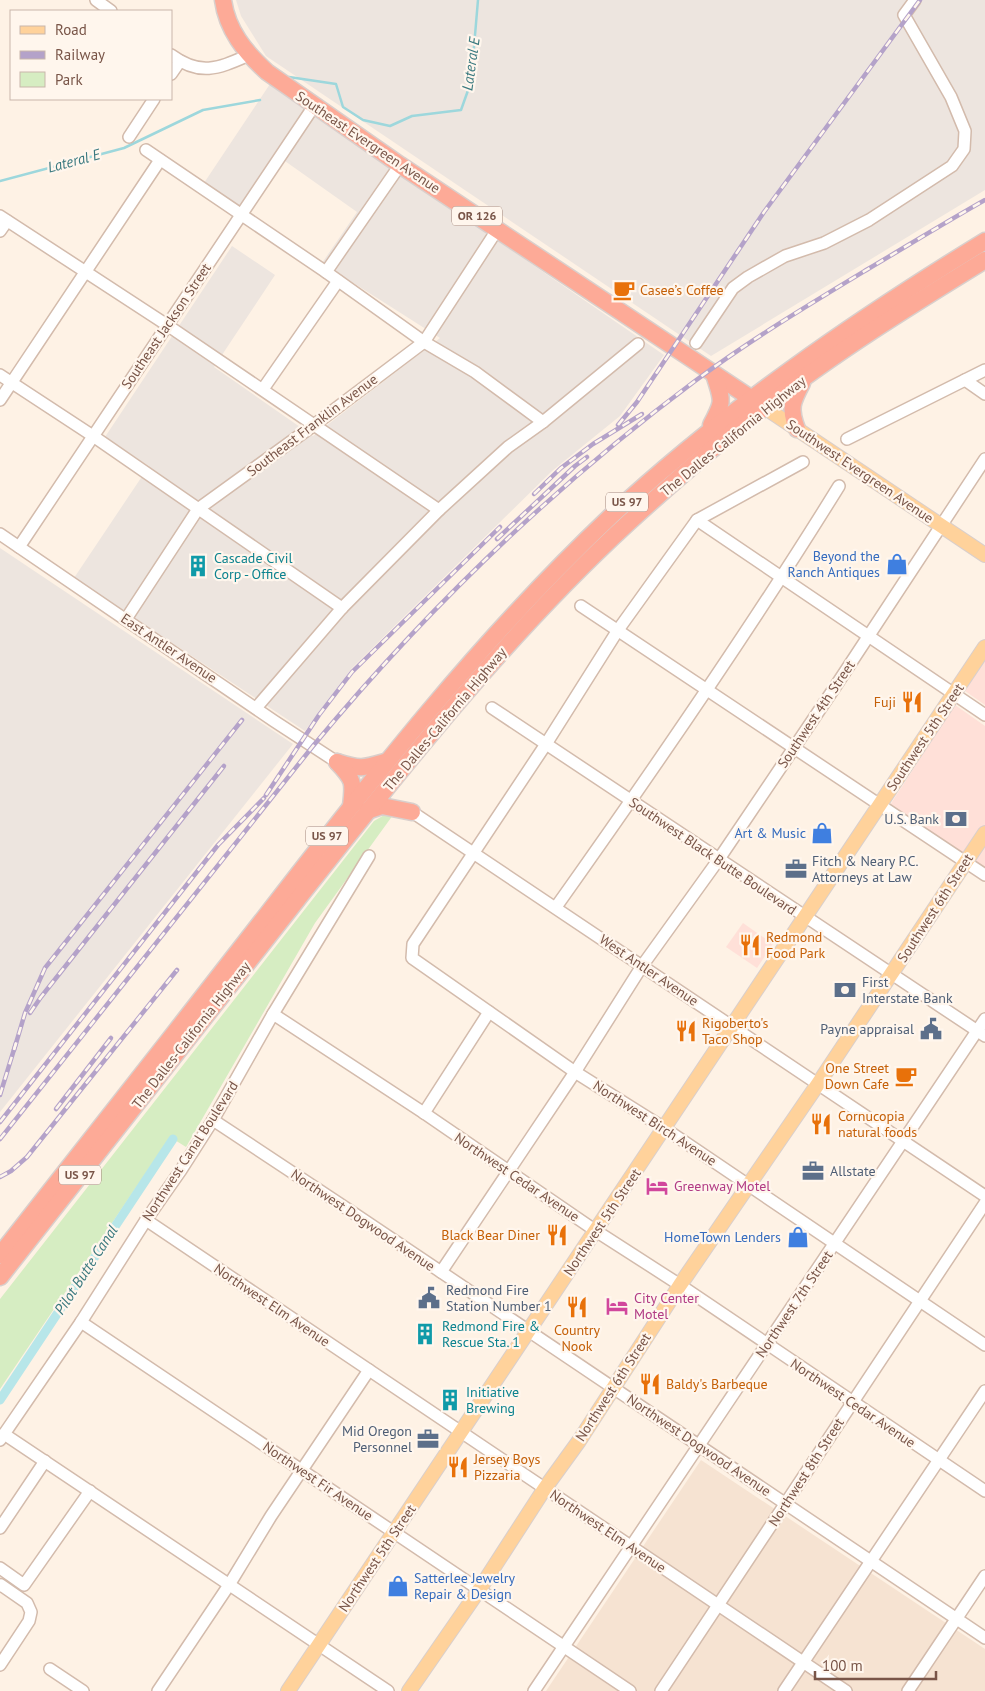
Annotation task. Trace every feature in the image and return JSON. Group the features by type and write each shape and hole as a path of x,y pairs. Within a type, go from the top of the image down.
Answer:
{"highway":[{"name":"OR 126","path":"223,0 229,23 235,36 249,55"},
{"name":"Southeast Evergreen Avenue","path":"249,55 266,72 400,166 711,372"},
{"name":"The Dalles-California Highway","path":"0,1277 367,811 496,657 578,571 757,403 865,316 985,240"},
{"name":"The Dalles-California Highway","path":"0,1255 351,806 484,647 566,560 612,516 707,432 806,377 916,302 985,260"},
{"name":"Southwest Evergreen Avenue","path":"711,372 757,403"},
{"path":"707,432 721,407 722,401 711,372"},
{"path":"797,429 793,417 793,400 806,377"},
{"path":"338,762 352,767 363,768 388,761"},
{"path":"338,762 352,781 351,806"},
{"path":"398,774 397,790 399,796 412,812"},
{"path":"367,811 382,806 412,812"}],"main road":[{"name":"Southwest Evergreen Avenue","path":"757,403 985,555"},
{"name":"Southwest 5th Street","path":"732,1026 985,647"},
{"name":"Southwest 6th Street","path":"818,1084 985,833"},
{"name":"Northwest 5th Street","path":"288,1691 732,1026"},
{"name":"Northwest 6th Street","path":"409,1691 479,1590 545,1488 579,1441 680,1285 818,1084"}],"street":[{"path":"96,0 110,10"},
{"path":"696,343 733,288 748,277 785,256 824,243 869,220 952,166 964,149 965,131 951,98 904,15 915,0"},
{"path":"172,71 176,58 200,69 218,68 249,55"},
{"path":"129,136 153,100"},
{"name":"Southeast Jackson Street","path":"19,547 314,106"},
{"path":"146,150 326,272 424,342 475,372 543,422"},
{"path":"0,400 160,160"},
{"path":"326,272 400,166"},
{"path":"0,231 4,218 263,389 440,510"},
{"name":"Southeast Franklin Avenue","path":"126,619 198,509 424,342 497,230"},
{"path":"263,389 338,281"},
{"path":"256,708 342,608 440,510 508,447 543,422 638,344"},
{"path":"847,439 985,370"},
{"path":"0,375 93,436 342,608"},
{"path":"965,380 985,394"},
{"name":"Southwest 4th Street","path":"441,1272 575,1072 642,966 719,859 985,459"},
{"path":"473,854 546,744 618,630 696,520 803,462"},
{"path":"556,907 782,578 839,486"},
{"path":"696,520 985,715"},
{"name":"East Antler Avenue","path":"0,534 338,762"},
{"path":"581,606 985,875"},
{"name":"Southwest Black Butte Boulevard","path":"492,708 891,975 981,1033"},
{"name":"West Antler Avenue","path":"412,812 985,1196"},
{"name":"Northwest Birch Avenue","path":"473,854 413,944 412,958 575,1072 664,1128 985,1345"},
{"name":"Northwest Canal Boulevard","path":"2,1437 81,1322 213,1120 273,1014 369,856"},
{"path":"424,1113 489,1012"},
{"name":"Northwest Cedar Avenue","path":"273,1014 424,1113 985,1492"},
{"name":"Northwest 7th Street","path":"534,1691 903,1141 981,1033 985,1019"},
{"name":"Northwest Dogwood Avenue","path":"213,1120 872,1560 985,1638"},
{"name":"Northwest 8th Street","path":"661,1691 985,1203"},
{"name":"Northwest Elm Avenue","path":"146,1220 846,1691"},
{"name":"Northwest Fir Avenue","path":"81,1322 630,1691"},
{"path":"158,1691 229,1585 271,1516 369,1370"},
{"path":"784,1691 985,1391"},
{"path":"2,1437 45,1461 388,1691"},
{"path":"0,1528 45,1461"},
{"path":"0,1568 24,1585 90,1491"},
{"path":"908,1691 985,1576"},
{"path":"0,1586 27,1603 31,1612 29,1621 0,1665"},
{"path":"50,1669 83,1691"}],"shaded area":[{"path":"236,0 985,0 985,190 711,356 266,56 241,16"},
{"path":"270,84 664,355 620,416 552,471 352,668 305,731 74,578 149,466 105,437 232,246 275,275 214,367 313,436 440,338 322,263 357,212 275,154 240,207 204,183"},
{"path":"0,548 293,744 0,1112"},
{"path":"985,660 985,705 965,691"},
{"path":"955,705 985,726 985,868 890,805"},
{"name":"Redmond Food Park","path":"743,923 773,944 757,968 726,947"},
{"path":"701,1460 985,1649 985,1691 546,1691"}],"green space":[{"path":"386,814 393,815 315,923 186,1147 170,1137 0,1389 0,1299 374,821"}],"waterway":[{"name":"Lateral E","path":"289,77 336,84 343,107 363,120 390,126 412,116 461,110 471,82 478,0"},
{"name":"Lateral E","path":"0,181 124,148 203,110 260,100"},
{"name":"Pilot Butte Canal","path":"0,1400 173,1139"}],"railway":[{"path":"618,425 637,402 764,212 920,0"},
{"path":"0,1139 313,746 401,646 446,598 494,552 592,463 695,381 802,309 985,200"},
{"path":"534,494 561,468 593,444 642,414"},
{"path":"497,539 587,457"},
{"path":"266,795 319,715 352,672 500,527"},
{"path":"14,1050 25,1013 45,968 242,720"},
{"path":"30,1013 224,766"},
{"path":"0,1122 218,845 264,798"},
{"path":"0,1177 11,1171 27,1157 177,970"},
{"path":"56,1109 111,1038"},
{"path":"0,1095 16,1043"}],"place":[{"name":"Casee’s Coffee","path":"624,290"},
{"name":"Beyond the Ranch Antiques","path":"897,564"},
{"name":"Cascade Civil Corp - Office","path":"198,566"},
{"name":"Fuji","path":"912,702"},
{"name":"U.S. Bank","path":"956,819"},
{"name":"Art & Music","path":"822,833"},
{"name":"Fitch & Neary P.C. Attorneys at Law","path":"796,869"},
{"name":"Redmond Food Park","path":"750,945"},
{"name":"First Interstate Bank","path":"845,990"},
{"name":"Payne appraisal","path":"931,1029"},
{"name":"Rigoberto's Taco Shop","path":"686,1031"},
{"name":"One Street Down Cafe","path":"906,1076"},
{"name":"Cornucopia natural foods","path":"821,1124"},
{"name":"Allstate","path":"813,1171"},
{"name":"Greenway Motel","path":"657,1186"},
{"name":"Black Bear Diner","path":"557,1235"},
{"name":"HomeTown Lenders","path":"798,1237"},
{"name":"Redmond Fire Station Number 1","path":"429,1298"},
{"name":"City Center Motel","path":"617,1306"},
{"name":"Country Nook","path":"577,1307"},
{"name":"Redmond Fire & Rescue Sta. 1","path":"425,1334"},
{"name":"Baldy's Barbeque","path":"650,1384"},
{"name":"Initiative Brewing","path":"450,1400"},
{"name":"Mid Oregon Personnel","path":"428,1439"},
{"name":"Jersey Boys Pizzaria","path":"458,1467"},
{"name":"Satterlee Jewelry Repair & Design","path":"398,1586"}]}
